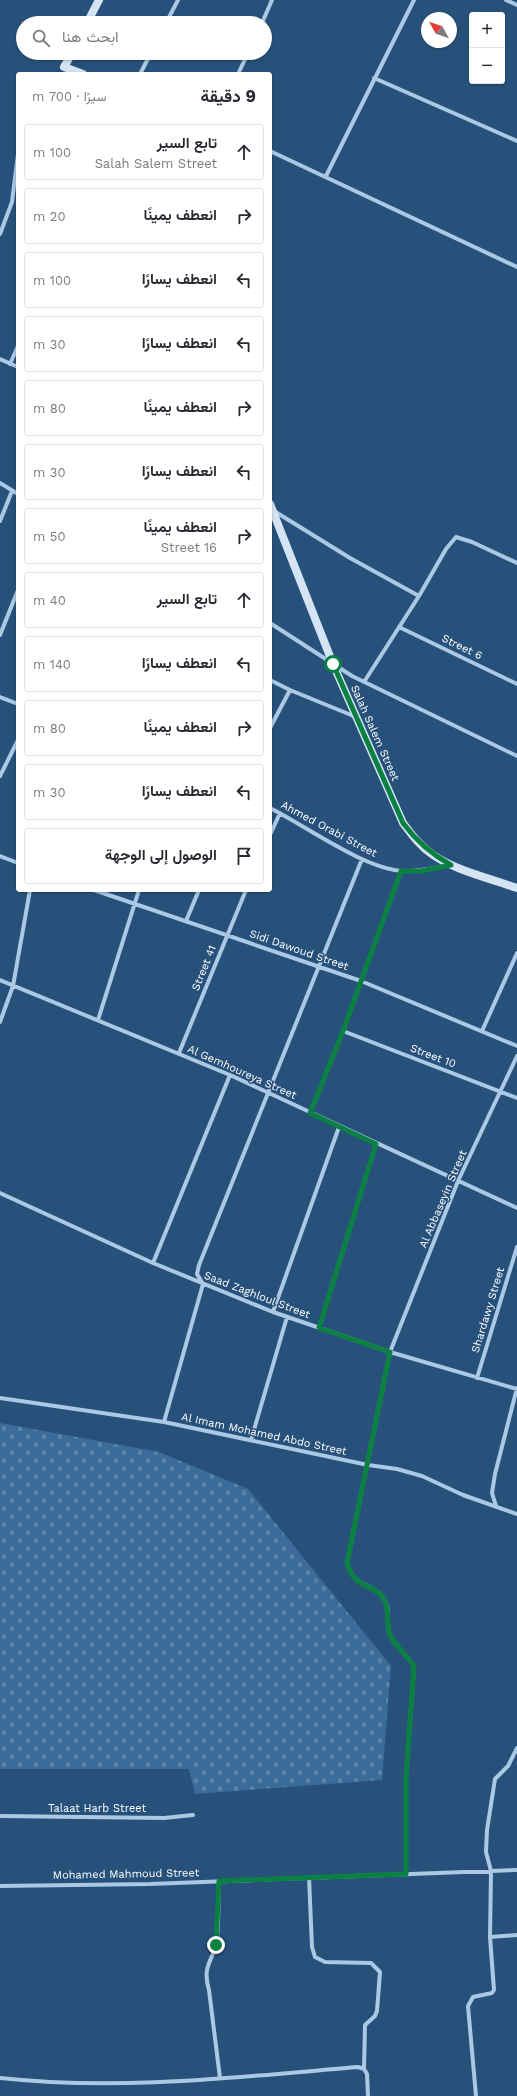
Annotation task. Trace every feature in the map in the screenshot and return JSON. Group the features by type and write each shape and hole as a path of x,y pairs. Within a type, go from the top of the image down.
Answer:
{"street":[{"path":"91,16 99,0"},
{"path":"170,16 178,0"},
{"path":"265,16 272,0"},
{"path":"326,176 414,0"},
{"path":"506,0 517,5"},
{"path":"62,71 68,60"},
{"path":"141,72 147,60"},
{"path":"239,72 245,60"},
{"path":"374,78 517,141"},
{"path":"272,152 517,267"},
{"path":"0,234 12,202 16,170"},
{"path":"10,364 16,350"},
{"path":"0,359 16,366"},
{"path":"0,483 16,493"},
{"path":"0,521 12,491"},
{"path":"272,508 350,558 419,596"},
{"name":"Salah Salem Street","path":"272,510 333,664 403,823 416,840 432,854 451,865 517,888"},
{"path":"364,682 419,596 446,549 456,538 472,542 517,563"},
{"path":"0,635 16,595"},
{"path":"272,625 364,682 517,756"},
{"name":"Street 6","path":"399,627 517,684"},
{"path":"272,681 356,717"},
{"path":"272,722 290,690"},
{"path":"0,697 16,703"},
{"path":"0,776 16,744"},
{"name":"Ahmed Orabi Street","path":"272,809 362,859 381,867 401,871 421,871 451,865"},
{"path":"272,831 280,813"},
{"path":"0,856 16,862"},
{"path":"164,1422 203,1284 197,1274 199,1265 362,859"},
{"path":"310,1113 343,1031 401,871"},
{"path":"0,1022 13,986 30,892"},
{"name":"Sidi Dawoud Street","path":"100,892 361,980 517,1046"},
{"path":"98,1020 138,892"},
{"path":"186,921 198,892"},
{"name":"Street 41","path":"179,1054 245,892"},
{"path":"482,1031 517,952"},
{"name":"Al Gemhoureya Street","path":"0,980 230,1075 339,1127 517,1208"},
{"name":"Street 10","path":"343,1031 517,1098"},
{"name":"Al Abbaseyin Street","path":"406,1874 406,1778 414,1667 390,1635 387,1604 384,1599 380,1594 355,1579 347,1563 390,1352 458,1181 517,1056"},
{"path":"152,1263 230,1075"},
{"path":"273,1312 339,1127"},
{"path":"319,1328 376,1144"},
{"name":"Saad Zaghloul Street","path":"0,1193 152,1263 273,1312 390,1352 477,1378 517,1388"},
{"name":"Shardawy Street","path":"477,1378 517,1247"},
{"path":"251,1440 287,1317"},
{"path":"496,1506 492,1493 517,1388"},
{"name":"Al Imam Mohamed Abdo Street","path":"0,1398 164,1422 368,1465 397,1469 422,1476 463,1495 517,1514"},
{"path":"476,2096 468,2006 473,1997 492,1993 494,1990 490,1937 491,1870 487,1859 486,1844 494,1784 498,1775 508,1766 517,1748"},
{"name":"Talaat Harb Street","path":"0,1816 164,1818 193,1815"},
{"name":"Mohamed Mahmoud Street","path":"0,1886 219,1881 517,1870"},
{"path":"309,1877 312,1947 315,1957 325,1962 371,1964 380,1972 377,2011 375,2016 365,2025 364,2069 367,2074 368,2096"},
{"path":"219,1881 218,1936 214,1954 206,1970 205,1977 209,1990 220,2078"},
{"path":"490,1937 517,1935"},
{"path":"0,2078 111,2084 220,2078 358,2067 364,2069"}],"green space":[{"path":"0,1423 159,1452 248,1489 391,1666 382,1780 195,1794 189,1769 0,1769"}],"route":[{"path":"216,1945 218,1936 219,1881 406,1874 406,1778 414,1667 390,1635 387,1604 384,1599 376,1591 369,1589 355,1579 347,1563 390,1352 319,1328 376,1144 310,1113 343,1031 401,871 421,871 451,865 432,854 416,840 403,823 333,664"}]}
